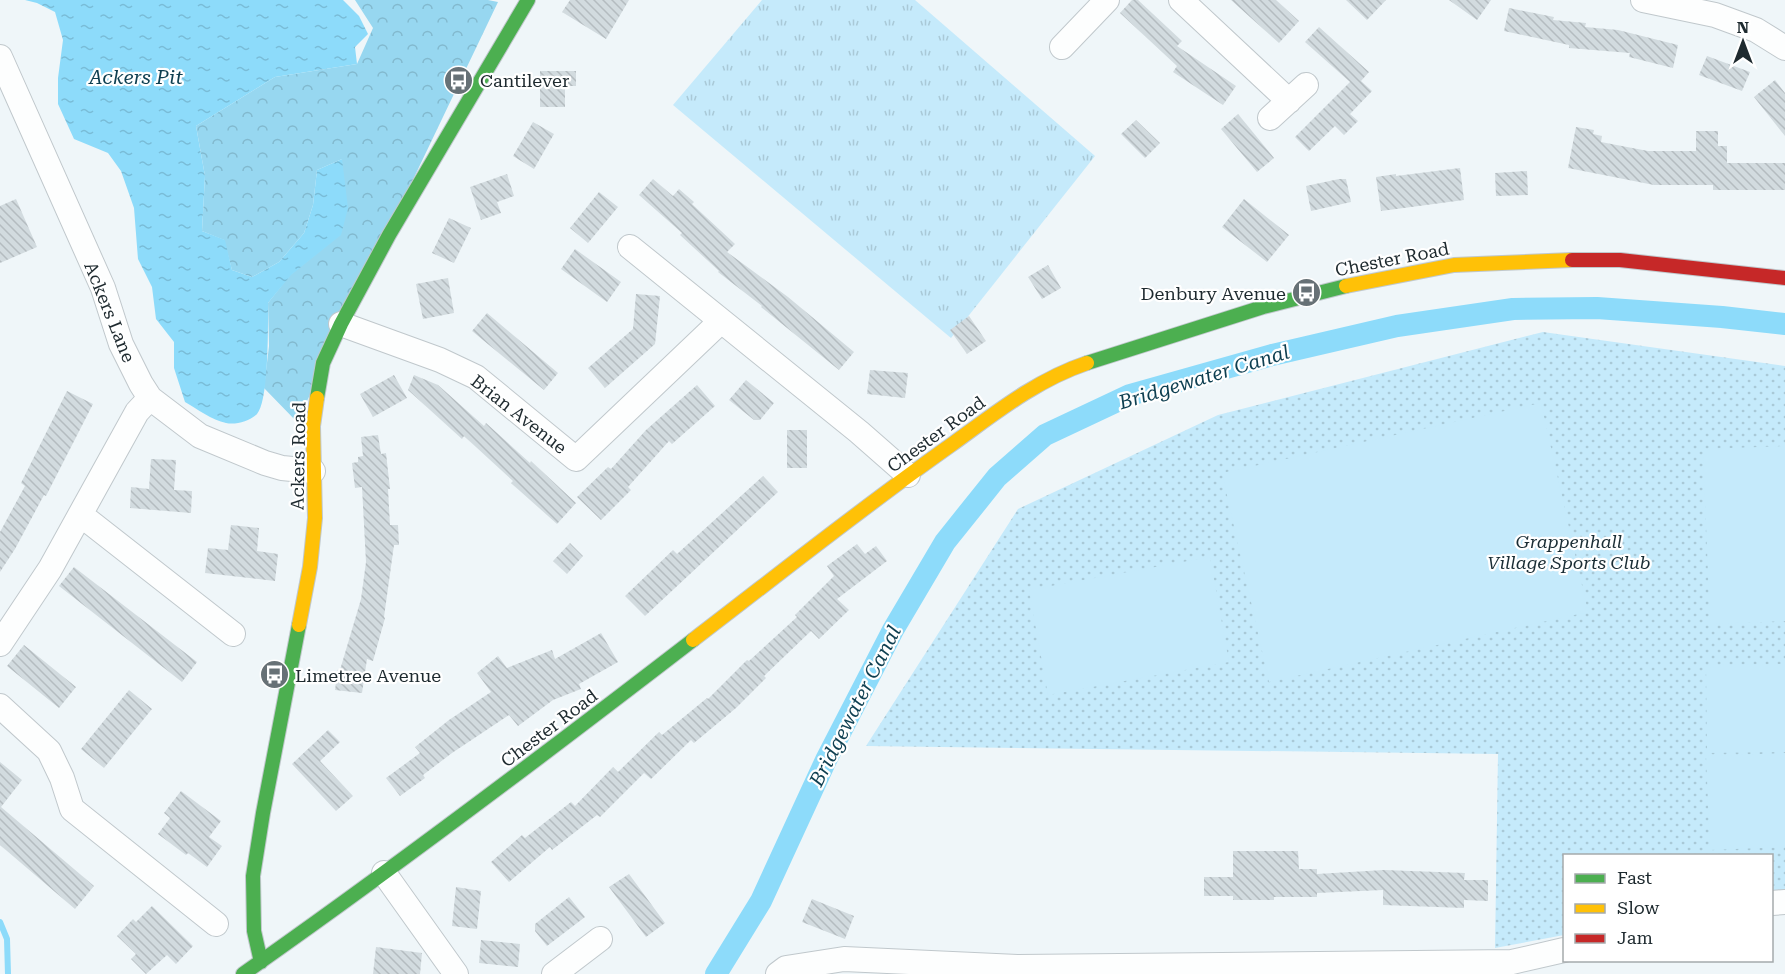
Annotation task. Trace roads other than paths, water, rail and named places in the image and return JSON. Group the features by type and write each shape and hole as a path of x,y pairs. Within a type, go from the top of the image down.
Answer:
{"main road":[{"name":"Ackers Road","path":"261,962 254,931 253,876 310,567 315,518 313,426 323,363 341,324 389,235 528,0"},
{"name":"Chester Road","path":"243,974 562,741 908,475 1021,395 1072,368 1263,307 1360,282 1454,265 1538,260 1620,260 1712,268 1785,278"}],"street":[{"path":"1062,47 1107,0"},
{"path":"1182,0 1298,93 1270,118"},
{"path":"1643,0 1715,15 1756,30 1785,48"},
{"name":"Ackers Lane","path":"0,57 102,288 121,344 150,398 200,436 265,463 282,468 313,471"},
{"path":"630,247 859,432 908,475"},
{"name":"Brian Avenue","path":"341,324 440,360 476,377 576,459 721,321"},
{"path":"0,644 50,569 137,412 150,398"},
{"path":"81,515 233,634"},
{"path":"0,706 49,751 62,778 72,809 216,924"},
{"path":"384,873 456,974"},
{"path":"554,974 600,939"},
{"path":"778,974 786,968 844,959 1018,967 1512,962 1563,950"}],"water":[{"name":"Ackers Pit","path":"25,0 343,0 359,16 368,34 355,47 357,64 275,77 196,126 205,176 202,231 225,240 232,270 252,277 279,262 304,233 313,205 317,170 342,159 348,208 341,235 291,275 268,303 264,394 257,414 251,419 238,423 221,422 185,402 174,368 174,342 156,319 152,287 138,259 134,208 121,171 108,153 74,139 58,104 58,78 63,40 55,12"}],"waterway":[{"name":"Bridgewater Canal","path":"716,974 761,901 826,760 893,630 945,542 997,477 1045,435 1130,395 1272,355 1397,326 1513,309 1597,308 1785,324"},
{"path":"0,922 7,939 8,974"}],"place":[{"name":"Cantilever","path":"459,80"},
{"name":"Denbury Avenue","path":"1307,293"},
{"name":"Limetree Avenue","path":"274,675"}],"park label":[{"name":"Grappenhall Village Sports Club","path":"1569,551"}]}
